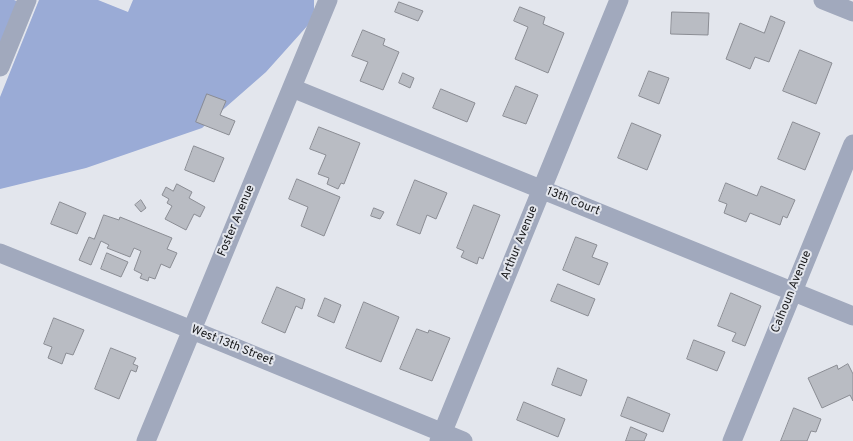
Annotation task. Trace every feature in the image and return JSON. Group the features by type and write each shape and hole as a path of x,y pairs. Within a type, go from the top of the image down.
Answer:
{"street":[{"path":"0,66 27,0"},
{"name":"Foster Avenue","path":"146,441 328,0"},
{"name":"Arthur Avenue","path":"441,437 619,0"},
{"path":"823,0 853,12"},
{"name":"13th Court","path":"292,88 853,316"},
{"name":"Calhoun Avenue","path":"732,441 853,144"},
{"name":"West 13th Street","path":"0,254 192,330 441,437 463,441"}],"shaded area":[{"path":"0,0 14,0 21,3 0,53"},
{"path":"39,0 98,0 128,12 133,0 314,0 314,10 309,24 266,72 202,128 86,168 0,189 0,97"}],"building":[{"path":"399,2 423,11 418,21 395,12"},
{"path":"520,7 545,17 543,24 564,33 548,73 515,59 528,27 514,21"},
{"path":"672,12 709,13 708,35 671,34"},
{"path":"771,16 785,22 769,62 755,57 750,69 726,59 740,23 764,33"},
{"path":"363,30 385,39 383,45 399,52 383,90 360,81 368,62 352,56"},
{"path":"800,50 832,63 816,104 783,91"},
{"path":"649,71 669,78 659,104 639,96"},
{"path":"403,73 414,78 410,88 399,83"},
{"path":"516,86 538,95 526,124 503,116"},
{"path":"441,89 475,103 467,122 433,108"},
{"path":"207,94 226,101 220,115 235,121 229,135 196,122"},
{"path":"793,122 820,133 805,170 778,159"},
{"path":"632,123 661,135 647,170 618,158"},
{"path":"319,127 360,143 344,184 341,183 338,189 327,184 329,178 318,174 326,155 310,149"},
{"path":"194,146 224,158 214,182 185,170"},
{"path":"297,179 340,197 324,236 301,226 308,207 289,199"},
{"path":"415,180 447,193 436,219 427,215 420,234 397,225"},
{"path":"726,183 757,196 761,186 795,200 787,218 783,216 780,225 750,213 746,222 724,213 727,204 719,201"},
{"path":"177,184 192,192 189,198 205,207 200,217 194,214 186,230 165,219 172,206 167,203 169,199 162,195 166,187 173,191"},
{"path":"141,200 146,208 141,212 135,205"},
{"path":"60,202 86,213 77,234 51,224"},
{"path":"474,205 500,215 483,259 479,257 477,264 461,257 464,251 457,248"},
{"path":"374,208 384,212 380,219 371,216"},
{"path":"104,215 119,220 120,217 172,238 167,249 177,253 170,268 161,264 155,279 149,277 148,281 140,278 142,274 134,270 141,251 134,248 130,257 107,248 109,245 101,241 91,265 79,260 89,237 94,239"},
{"path":"576,237 597,245 592,257 608,263 599,285 563,270"},
{"path":"107,253 128,262 121,277 101,269"},
{"path":"558,284 595,299 588,316 551,301"},
{"path":"277,287 305,299 302,309 296,306 285,333 262,323"},
{"path":"731,293 761,306 745,346 732,341 736,333 718,326"},
{"path":"325,298 341,305 334,323 318,316"},
{"path":"364,302 399,317 381,362 346,348"},
{"path":"54,318 84,330 73,355 66,353 62,364 48,358 52,347 44,344"},
{"path":"417,329 428,333 429,330 450,338 432,381 400,369"},
{"path":"694,340 725,352 717,371 687,359"},
{"path":"111,348 136,358 133,364 138,366 136,372 131,370 119,399 95,389"},
{"path":"848,364 853,374 853,401 850,395 822,408 808,378 837,365 838,369"},
{"path":"558,368 587,380 581,396 552,385"},
{"path":"628,397 670,414 663,432 621,416"},
{"path":"524,402 565,419 558,437 517,420"},
{"path":"794,408 821,419 816,432 811,431 807,441 781,441"},
{"path":"631,427 647,434 644,441 626,441"}]}
